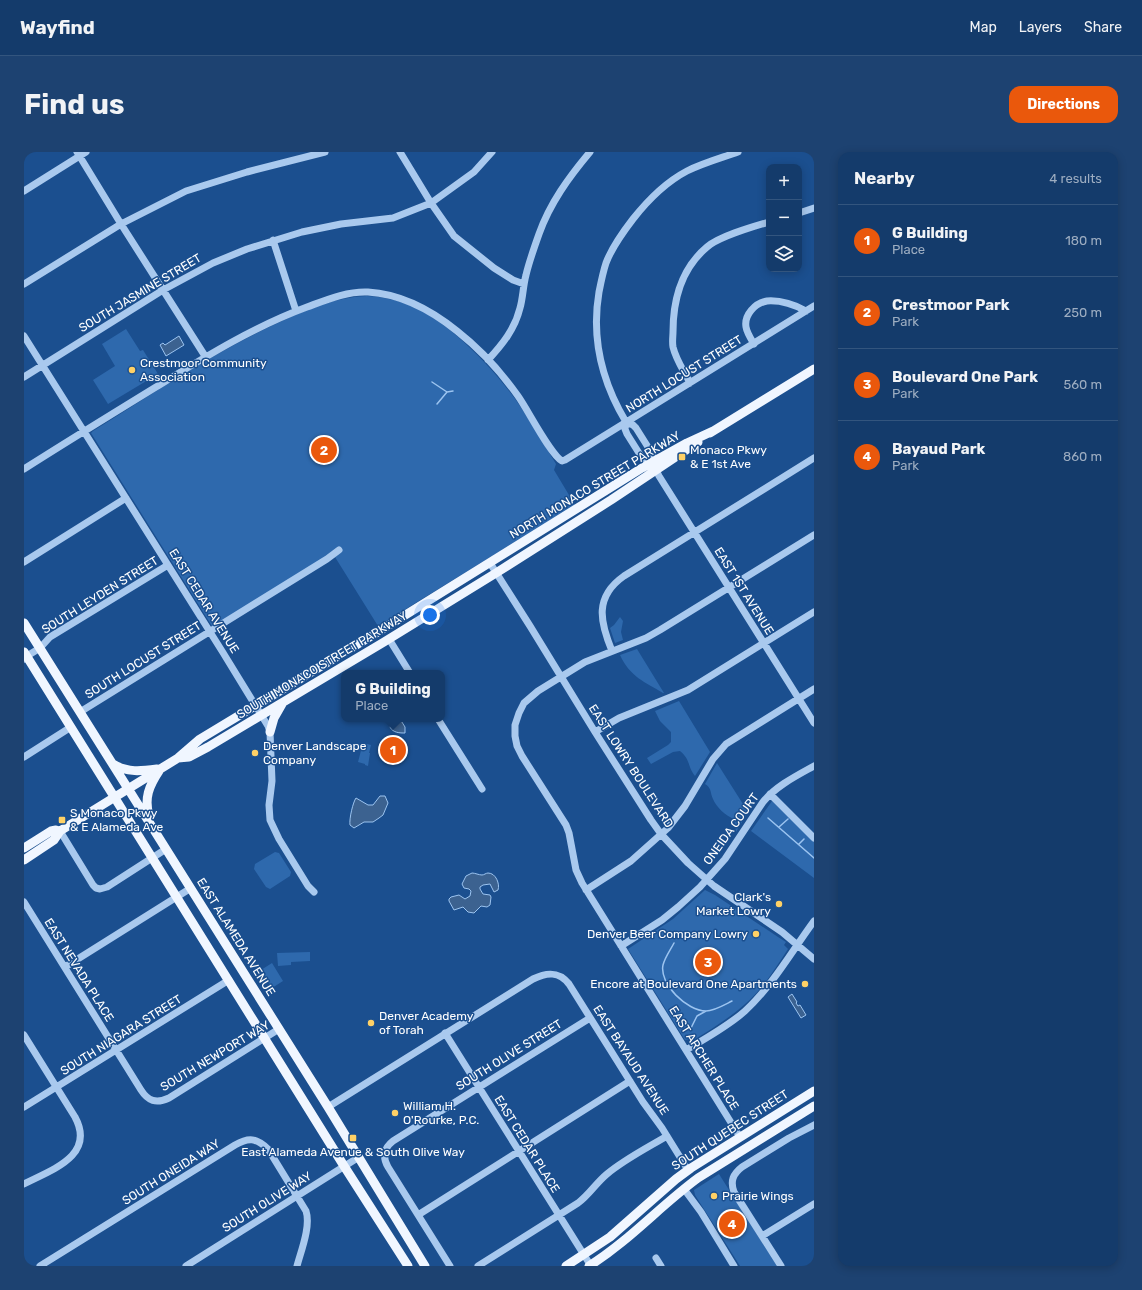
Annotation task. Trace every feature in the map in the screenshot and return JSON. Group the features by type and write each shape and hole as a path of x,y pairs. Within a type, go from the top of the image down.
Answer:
{"main road":[{"name":"NORTH MONACO STREET PARKWAY","path":"490,563 653,465 688,449 713,431 814,369"},
{"name":"NORTH MONACO STREET PARKWAY","path":"496,573 653,465"},
{"name":"SOUTH MONACO STREET PARKWAY","path":"60,831 178,758 200,739 490,563"},
{"name":"SOUTH MONACO STREET PARKWAY","path":"178,758 189,757 283,703 496,573"},
{"path":"389,639 393,629 408,619 420,606"},
{"name":"EAST ALAMEDA AVENUE","path":"24,623 328,1107 425,1266"},
{"path":"351,662 361,650 379,637 378,632"},
{"path":"25,656 408,1266"},
{"path":"270,732 274,718 283,703"},
{"path":"113,764 123,769 131,770 160,769"},
{"path":"151,825 147,810 147,796 151,783 160,769"},
{"path":"24,848 51,831 60,831 54,840 24,860"},
{"name":"SOUTH QUEBEC STREET","path":"566,1266 610,1237 688,1170 814,1091"},
{"name":"SOUTH QUEBEC STREET","path":"590,1266 618,1247 684,1189 705,1174 814,1106"}],"street":[{"path":"24,284 121,224 186,191 241,174 325,152"},
{"path":"400,152 431,203 454,236 494,268 513,280 524,284"},
{"name":"SOUTH JASMINE STREET","path":"24,377 163,290 213,263 247,249 302,232 341,224 393,218 431,203 474,172 492,152"},
{"path":"24,469 206,356 257,328 319,302 352,293 366,292 383,294 411,302 427,310 458,332 488,360 506,340 520,311 526,274 539,234 552,204 575,169 590,152"},
{"path":"626,422 606,381 597,342 596,310 606,262 623,232 644,204 667,184 687,171 738,152"},
{"path":"24,191 81,153 121,224 206,356"},
{"path":"802,212 814,208"},
{"path":"690,383 678,361 673,346 673,318 677,293 686,272 708,246 744,229 766,223"},
{"path":"273,240 296,311"},
{"path":"754,344 748,335 746,320 756,305 766,301 773,301 797,306 806,311"},
{"name":"NORTH LOCUST STREET","path":"488,360 518,396 555,454 559,459 565,460 814,306"},
{"name":"EAST CEDAR AVENUE","path":"24,336 262,715 270,732 272,781 269,805 270,820 279,839 308,886 314,892"},
{"name":"EAST 1ST AVENUE","path":"653,465 644,461 626,432 626,422 636,428 653,455 653,465 814,723"},
{"path":"612,651 603,627 602,614 605,600 612,587 624,576 814,458"},
{"path":"24,562 126,498"},
{"name":"EAST ARCHER PLACE","path":"740,1137 586,890 576,870 568,830 517,746 515,736 517,719 524,703 533,694 561,676 585,662 654,634 814,535"},
{"name":"SOUTH LOCUST STREET","path":"80,712 327,559 339,550"},
{"name":"EAST LOWRY BOULEVARD","path":"490,563 595,732 661,834 686,861 707,880 726,895 772,924 798,944 814,959"},
{"name":"SOUTH LEYDEN STREET","path":"25,656 40,648 50,637 168,565"},
{"path":"595,732 619,718 684,692 814,612"},
{"path":"389,639 408,670"},
{"path":"586,890 631,861 671,825 683,809 713,759 722,748 814,689"},
{"path":"440,722 482,789"},
{"path":"24,757 71,728"},
{"name":"ONEIDA COURT","path":"621,946 669,915 707,880 725,859 763,802 770,794 814,766"},
{"path":"770,794 814,838"},
{"path":"60,831 93,885 100,889 107,887 166,849"},
{"path":"65,967 191,888"},
{"name":"EAST NEVADA PLACE","path":"24,902 116,1050"},
{"path":"686,1050 729,1023 749,1006 771,981 814,921"},
{"name":"EAST BAYAUD AVENUE","path":"444,1033 533,979 546,974 558,975 564,978 688,1170"},
{"name":"SOUTH NIAGARA STREET","path":"24,1108 229,980"},
{"name":"SOUTH OLIVE STREET","path":"418,1215 388,1167 384,1155 386,1148 392,1141 590,1018"},
{"name":"SOUTH NEWPORT WAY","path":"116,1050 143,1093 151,1100 159,1101 169,1098 279,1029"},
{"path":"328,1107 444,1033"},
{"name":"EAST CEDAR PLACE","path":"444,1033 590,1266"},
{"path":"24,1035 79,1125 80,1137 78,1148 66,1162 24,1184"},
{"path":"450,1266 418,1215 630,1081"},
{"path":"781,1266 734,1192 732,1180 736,1172 742,1167 789,1138 814,1125"},
{"path":"478,1266 582,1200 599,1181 612,1170 667,1136"},
{"name":"SOUTH ONEIDA WAY","path":"40,1266 235,1145 246,1140 256,1141 268,1149 297,1196"},
{"name":"SOUTH OLIVE WAY","path":"186,1266 359,1157"},
{"path":"684,1189 701,1212 734,1266"},
{"path":"297,1196 306,1211 308,1219 297,1266"},
{"path":"762,1236 814,1204"},
{"path":"656,1258 661,1266"}],"shaded area":[{"path":"367,296 380,297 404,303 426,313 447,327 475,353 500,380 522,409 556,464 554,470 575,505 378,626 335,557 215,631 91,433 208,360 256,334 322,304"},
{"name":"Crestmoor Community Association","path":"126,329 140,351 143,350 158,374 108,404 93,380 115,366 102,344"},
{"name":"Crestmoor Community Association","path":"179,336 184,345 166,356 160,345 163,343 165,345"},
{"path":"620,617 623,621 621,632 623,640 615,643 610,628"},
{"path":"637,649 664,693 638,678 628,669 620,655"},
{"path":"679,701 710,752 695,776 686,757 680,751 673,752 651,764 647,758 671,742 671,732 660,721 655,711"},
{"path":"395,722 402,722 405,727 405,733 395,732 390,727"},
{"path":"363,743 371,745 368,766 358,762"},
{"path":"717,763 748,812 736,832 734,819 722,811 714,802 710,789 705,784"},
{"path":"380,796 385,796 388,803 383,815 373,822 364,822 354,828 350,825 350,819 356,798 368,805 373,805"},
{"path":"772,801 814,842 814,878 751,831"},
{"path":"275,852 279,853 291,872 290,876 270,889 266,887 254,869 255,864"},
{"path":"472,873 482,875 491,873 498,882 498,890 494,892 490,884 480,887 483,894 490,895 490,905 487,907 481,906 474,913 468,912 463,907 454,910 449,899 459,895 465,899 470,896 471,891 464,888 462,884 466,876"},
{"path":"705,890 786,942 784,945 788,949 768,979 751,999 725,1020 692,1041 691,1039 685,1040 628,949 673,919"},
{"path":"310,952 310,961 291,962 291,965 278,966 277,953"},
{"path":"272,963 283,981 272,988 261,970"},
{"path":"792,994 798,1006 800,1005 806,1015 801,1018 788,997"},
{"path":"719,1174 777,1266 740,1266 695,1195 694,1190"}],"waterway":[{"path":"432,382 447,392"},
{"path":"437,404 447,392 453,391"},
{"path":"768,818 814,858"},
{"path":"779,827 788,819"},
{"path":"799,844 804,839"},
{"path":"674,943 664,962 663,972 665,980 676,995 691,1006 699,1010 706,1011 716,1009 732,1001"},
{"path":"690,1030 697,1016 706,1011"}],"place":[{"name":"Crestmoor Community Association","path":"132,370"},
{"name":"Crestmoor Park","path":"324,450"},
{"name":"Monaco Pkwy & E 1st Ave","path":"682,457"},
{"name":"G Building","path":"393,750"},
{"name":"Denver Landscape Company","path":"255,753"},
{"name":"S Monaco Pkwy & E Alameda Ave","path":"62,820"},
{"name":"Clark's Market Lowry","path":"779,904"},
{"name":"Denver Beer Company Lowry","path":"756,934"},
{"name":"Boulevard One Park","path":"708,962"},
{"name":"Encore at Boulevard One Apartments","path":"805,984"},
{"name":"Denver Academy of Torah","path":"371,1023"},
{"name":"William H. O'Rourke, P.C.","path":"395,1113"},
{"name":"East Alameda Avenue & South Olive Way","path":"353,1138"},
{"name":"Prairie Wings","path":"714,1196"},
{"name":"Bayaud Park","path":"732,1224"}]}
